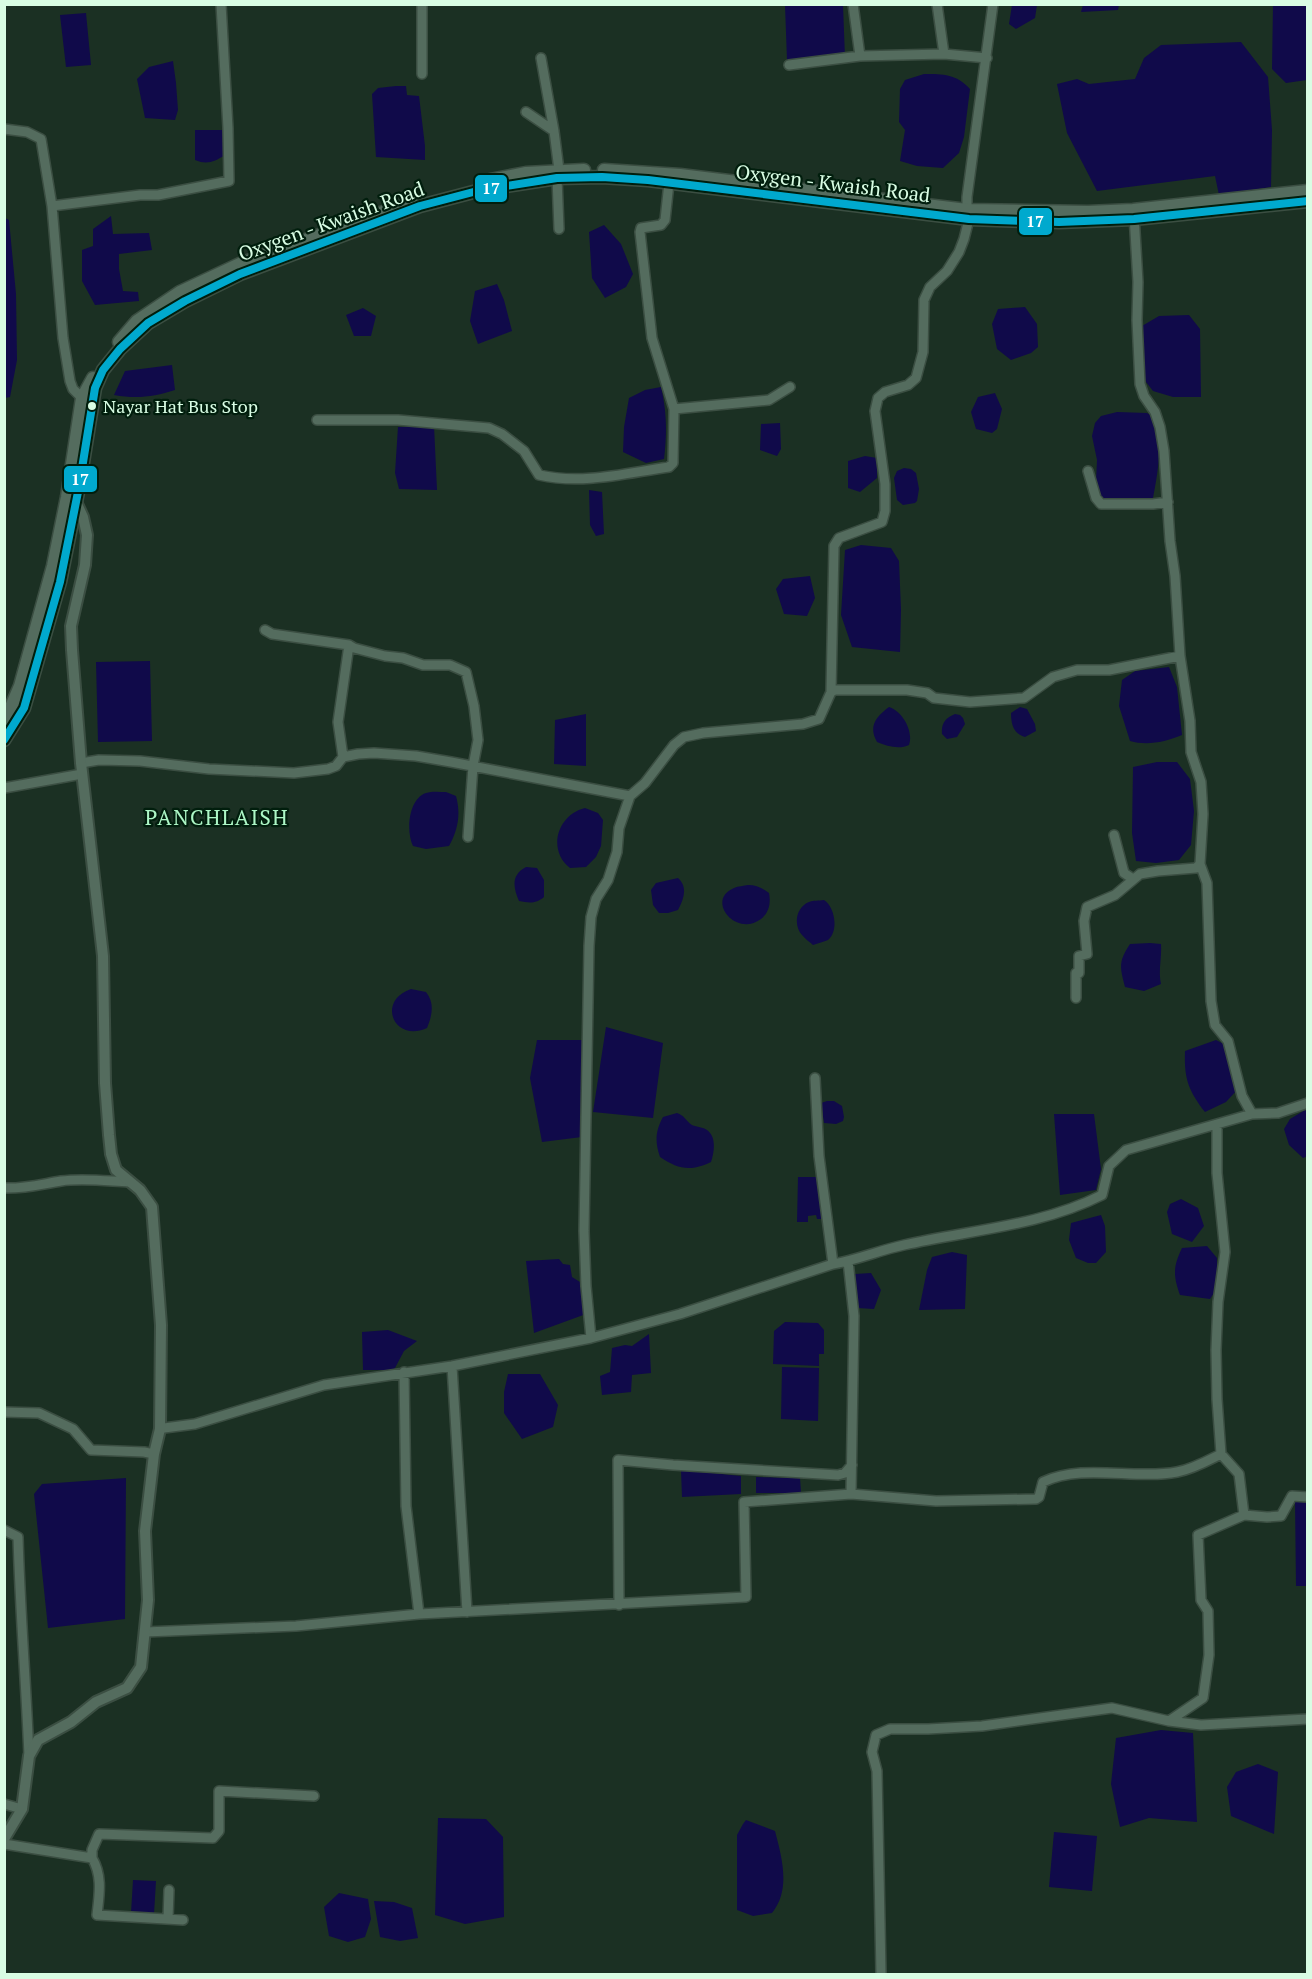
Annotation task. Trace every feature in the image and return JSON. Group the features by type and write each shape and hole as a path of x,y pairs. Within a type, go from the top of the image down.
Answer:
{"main road":[{"name":"Oxygen - Kwaish Road","path":"4,723 20,686 71,500 95,388 103,370 148,323 185,301 240,274 420,206 481,190 558,174 625,170 680,175 968,215"},
{"name":"Oxygen - Kwaish Road","path":"4,740 24,708 60,582 82,398 103,360 137,321 180,292 242,263 458,187 526,173 669,183 968,215 1088,212 1134,214 1308,201"},
{"name":"Oxygen - Kwaish Road","path":"1134,214 1308,191"}],"street":[{"path":"52,206 140,195 158,195 230,181 221,4"},
{"path":"422,4 422,74"},
{"path":"853,4 860,56"},
{"path":"937,4 944,54"},
{"path":"591,1338 584,1231 590,927 596,899 608,880 617,852 619,828 630,796 645,783 674,745 684,737 703,733 803,724 819,719 831,692 834,546 839,538 882,522 885,511 885,484 875,411 878,398 885,392 908,385 916,378 923,352 924,300 930,286 947,271 959,252 967,230 969,176 993,4"},
{"path":"789,65 860,56 944,54 987,58"},
{"path":"541,58 554,131 558,174 559,229"},
{"path":"526,112 554,131"},
{"path":"4,129 27,132 41,139 52,206 63,338 69,381 82,398"},
{"path":"317,420 398,420 489,428 502,434 524,451 539,475 551,477 587,479 620,476 669,467 674,463 674,409 652,338 640,232 641,228 661,225 665,220 669,183"},
{"path":"1134,214 1140,384 1144,396 1155,412 1164,451 1180,656 1190,721 1191,752 1201,782 1203,814 1200,864 1207,883 1209,976 1215,1025 1228,1041 1242,1096 1252,1114"},
{"path":"674,409 769,400 790,387"},
{"path":"1088,471 1096,498 1101,504 1168,502"},
{"path":"29,1756 38,1740 72,1722 96,1702 127,1689 141,1667 148,1600 145,1531 154,1454 160,1429 161,1335 152,1207 140,1190 117,1170 111,1154 109,1134 105,1083 103,956 82,768 71,626 85,565 87,535 83,517 71,500"},
{"path":"265,630 272,634 349,645 423,665 450,664 466,672 474,706 478,740 473,766 468,837"},
{"path":"343,758 338,722 349,645"},
{"path":"831,692 835,690 907,690 927,693 934,698 970,702 1024,698 1053,677 1077,670 1109,670 1180,656"},
{"path":"4,788 82,768 99,760 140,761 209,770 294,772 327,769 336,766 343,758 374,753 416,756 630,796"},
{"path":"1114,835 1124,873 1133,879"},
{"path":"1076,998 1079,956 1087,954 1084,921 1087,908 1116,895 1140,874 1196,868 1200,864"},
{"path":"815,1078 819,1156 833,1264"},
{"path":"164,1428 195,1424 324,1385 452,1366 591,1338 673,1316 833,1264 903,1245 999,1227 1082,1205 1102,1195 1109,1166 1126,1150 1252,1114 1278,1113 1308,1103"},
{"path":"1217,1125 1217,1173 1225,1252 1218,1302 1217,1399 1221,1454 1239,1474 1244,1515"},
{"path":"4,1188 21,1189 62,1181 129,1182"},
{"path":"848,1261 855,1316 851,1494"},
{"path":"452,1366 467,1612"},
{"path":"404,1372 406,1506 419,1614"},
{"path":"4,1412 39,1413 74,1429 91,1450 154,1454"},
{"path":"145,1632 296,1626 419,1614 747,1598 744,1502 851,1494 936,1500 1035,1499 1039,1497 1043,1482 1062,1474 1177,1472 1194,1467 1221,1454"},
{"path":"619,1605 618,1460 838,1475 845,1473 852,1465"},
{"path":"1169,1721 1203,1698 1209,1655 1208,1611 1201,1600 1198,1535 1244,1515 1281,1516 1292,1496 1308,1497"},
{"path":"4,1530 18,1537 19,1593 29,1756 22,1809 5,1837 92,1858"},
{"path":"881,1974 877,1771 872,1752 876,1735 891,1729 928,1730 981,1726 1112,1708 1169,1721 1201,1725 1308,1719"},
{"path":"183,1920 97,1915 98,1868 92,1858 92,1850 99,1834 213,1838 219,1831 219,1791 314,1796"},
{"path":"4,1804 22,1809"},
{"path":"168,1919 169,1890"}],"shaded area":[{"path":"1083,4 1119,5 1118,10 1081,12"},
{"path":"785,5 843,5 845,58 787,60"},
{"path":"1012,5 1037,5 1035,18 1016,29 1009,24"},
{"path":"1273,5 1307,5 1307,80 1286,83 1272,69"},
{"path":"86,13 91,65 66,67 60,15"},
{"path":"1241,42 1268,77 1272,130 1271,187 1219,195 1215,176 1097,191 1067,133 1057,84 1077,79 1089,84 1135,79 1144,58 1161,45"},
{"path":"173,61 178,110 175,120 145,118 137,79 149,67"},
{"path":"924,74 949,76 960,80 970,89 964,137 959,153 943,168 917,166 900,161 905,130 899,122 900,89 905,80"},
{"path":"406,86 407,95 419,96 425,160 376,157 372,94 378,88"},
{"path":"195,130 225,130 225,155 210,162 195,160"},
{"path":"111,216 113,234 149,233 152,250 119,254 123,291 138,292 139,301 95,305 82,281 82,250 93,246 93,229"},
{"path":"5,218 9,220 16,294 17,360 10,397 5,398"},
{"path":"604,225 621,244 633,274 626,287 605,298 592,278 589,232"},
{"path":"497,284 504,300 512,331 478,344 470,321 475,291"},
{"path":"1025,307 1037,324 1038,347 1031,353 1011,360 997,349 992,324 998,309"},
{"path":"363,308 376,316 371,336 354,336 346,315"},
{"path":"1189,315 1200,329 1201,397 1173,397 1153,391 1143,378 1142,326 1159,316"},
{"path":"172,365 175,390 145,397 114,395 125,371"},
{"path":"661,387 666,423 664,459 646,463 623,452 629,398 645,390"},
{"path":"995,393 1002,409 997,429 992,433 976,429 971,412 978,397"},
{"path":"1117,412 1147,413 1154,417 1159,458 1153,498 1121,501 1101,499 1096,482 1097,460 1092,436 1095,423 1101,416"},
{"path":"780,423 781,449 777,456 760,450 761,424"},
{"path":"434,426 437,490 399,489 395,473 398,427"},
{"path":"865,456 877,458 877,478 860,492 848,488 848,461"},
{"path":"904,468 916,473 919,489 915,503 903,505 897,500 894,478 897,471"},
{"path":"589,490 602,492 604,534 596,536 590,525"},
{"path":"861,545 891,548 899,561 900,652 852,647 841,615 845,550"},
{"path":"810,576 815,598 807,616 784,614 776,589 783,579"},
{"path":"150,661 152,741 98,742 96,662"},
{"path":"1169,667 1177,687 1182,735 1156,742 1130,741 1119,706 1122,680 1135,671"},
{"path":"889,707 894,709 906,722 910,734 909,745 897,747 877,742 873,727 880,714"},
{"path":"1020,707 1027,709 1035,724 1036,731 1025,737 1016,731 1012,721 1011,713"},
{"path":"586,714 586,766 554,764 555,720"},
{"path":"955,714 963,718 965,724 957,737 947,739 942,734 942,727 946,719"},
{"path":"1157,762 1177,762 1190,779 1194,811 1191,845 1179,860 1156,863 1136,861 1132,833 1133,767"},
{"path":"446,792 456,796 458,809 455,834 449,846 426,849 413,846 409,825 415,802 426,793"},
{"path":"585,808 598,813 603,820 601,846 596,857 586,867 570,868 563,861 559,852 558,834 568,818"},
{"path":"526,867 537,868 544,880 544,897 535,902 519,901 515,891 516,878"},
{"path":"678,878 683,885 684,893 678,910 659,913 653,905 651,890 656,883"},
{"path":"748,885 759,887 769,893 768,911 761,919 751,924 742,924 727,915 722,901 726,894 734,888"},
{"path":"824,900 833,913 834,931 828,940 813,945 799,931 797,917 805,904"},
{"path":"1130,944 1161,944 1161,984 1144,991 1125,987 1121,965 1126,950"},
{"path":"411,989 426,992 432,1005 427,1028 415,1031 406,1030 398,1025 392,1011 394,1002 400,995"},
{"path":"606,1027 663,1043 653,1118 593,1112"},
{"path":"537,1040 582,1040 582,1137 542,1142 530,1078"},
{"path":"1216,1040 1228,1046 1237,1090 1226,1102 1205,1112 1188,1083 1185,1051"},
{"path":"834,1101 842,1106 843,1121 836,1124 824,1123 821,1103"},
{"path":"1307,1111 1308,1156 1303,1158 1289,1145 1284,1129 1290,1119"},
{"path":"677,1113 692,1125 704,1128 710,1133 714,1145 711,1162 697,1167 684,1168 660,1157 657,1147 658,1127 663,1117"},
{"path":"1054,1114 1094,1114 1101,1169 1096,1190 1060,1195"},
{"path":"798,1177 818,1177 822,1219 817,1219 816,1215 808,1216 808,1222 797,1222"},
{"path":"1181,1199 1198,1208 1204,1226 1192,1242 1172,1234 1167,1212 1170,1204"},
{"path":"1101,1215 1105,1226 1106,1252 1096,1263 1088,1263 1076,1258 1069,1240 1071,1223"},
{"path":"1207,1246 1217,1258 1217,1288 1210,1299 1180,1295 1175,1271 1182,1248"},
{"path":"952,1252 967,1255 965,1309 919,1310 932,1257"},
{"path":"559,1259 563,1264 570,1265 572,1277 580,1282 586,1314 534,1333 526,1261"},
{"path":"871,1273 881,1290 874,1309 857,1308 853,1287 855,1274"},
{"path":"785,1322 818,1323 824,1330 824,1354 819,1354 819,1366 773,1364 774,1331"},
{"path":"388,1330 417,1341 404,1351 392,1370 363,1370 362,1332"},
{"path":"649,1334 651,1373 632,1375 631,1392 602,1395 600,1376 610,1372 612,1348 632,1346"},
{"path":"782,1367 819,1368 818,1421 781,1419"},
{"path":"508,1374 540,1374 558,1405 553,1427 522,1439 504,1413 504,1392"},
{"path":"681,1470 741,1476 741,1494 682,1497"},
{"path":"756,1477 800,1478 801,1493 756,1493"},
{"path":"126,1478 125,1619 48,1628 34,1494 42,1484"},
{"path":"1295,1500 1307,1501 1307,1586 1296,1586"},
{"path":"1161,1730 1193,1733 1197,1822 1149,1818 1120,1827 1111,1784 1116,1738"},
{"path":"1258,1764 1278,1772 1274,1834 1231,1816 1227,1787 1236,1772"},
{"path":"438,1818 486,1819 503,1837 504,1917 465,1924 435,1915"},
{"path":"746,1820 775,1831 782,1863 783,1884 778,1904 772,1913 753,1916 737,1910 737,1835"},
{"path":"1054,1832 1097,1836 1092,1891 1049,1887"},
{"path":"133,1880 156,1881 154,1914 131,1913"},
{"path":"339,1893 368,1899 371,1919 365,1937 348,1942 329,1936 324,1907"},
{"path":"374,1901 394,1902 412,1908 418,1938 400,1941 380,1937"}],"transit line":[{"name":"17","path":"4,740 24,708 60,582 79,487 95,388 103,370 120,349 148,323 185,301 240,274 420,206 481,190 557,178 602,177 648,180 969,219 1059,222 1134,219 1308,201"}],"place":[{"name":"Nayar Hat Bus Stop","path":"92,406"}],"district":[{"name":"PANCHLAISH","path":"217,817"}]}
